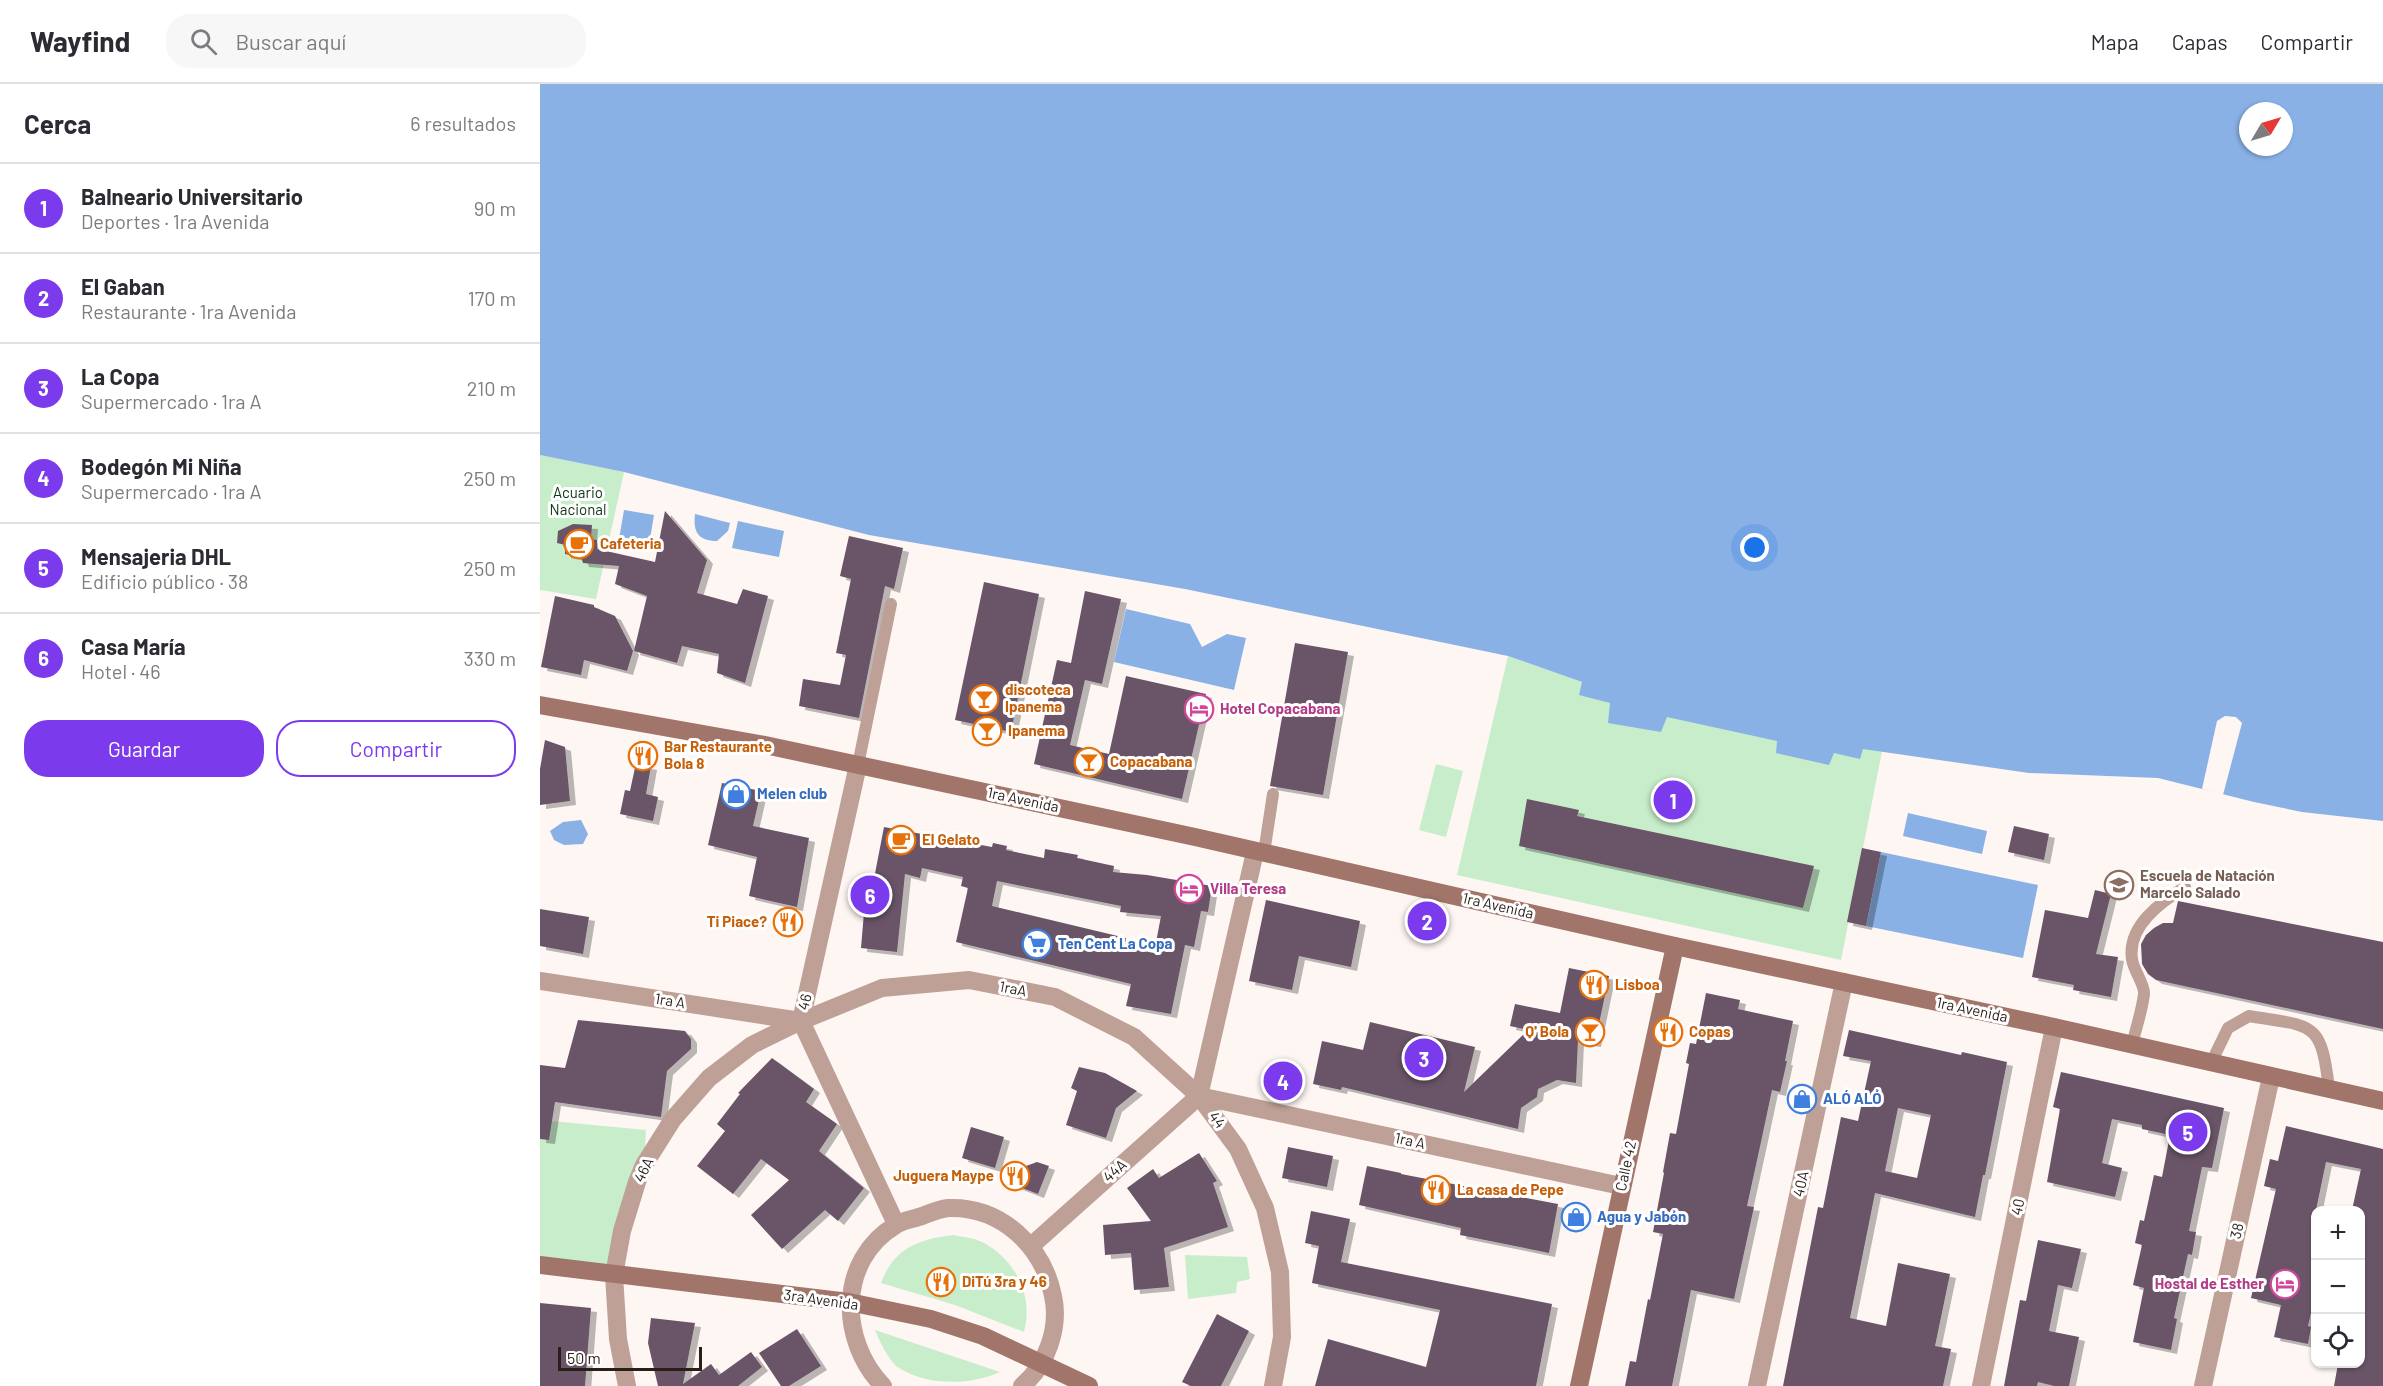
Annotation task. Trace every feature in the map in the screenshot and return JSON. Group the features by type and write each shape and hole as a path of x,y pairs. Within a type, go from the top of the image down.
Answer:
{"street":[{"name":"1ra Avenida","path":"540,705 765,745 2383,1101"},
{"name":"46","path":"858,765 801,1021 897,1224"},
{"name":"44","path":"1259,852 1198,1096 1238,1149 1265,1208 1280,1272 1282,1337 1273,1386"},
{"name":"Calle 42","path":"1579,1386 1675,946"},
{"name":"1raA","path":"801,1021 882,988 969,980 1055,997 1134,1037 1198,1096"},
{"name":"1ra A","path":"540,981 801,1021"},
{"name":"40A","path":"1757,1386 1844,982"},
{"name":"46A","path":"627,1386 618,1340 614,1275 622,1231 644,1165 673,1119 709,1078 752,1045 801,1021"},
{"name":"40","path":"1981,1386 2054,1027"},
{"name":"38","path":"2203,1386 2271,1077"},
{"name":"1ra A","path":"1198,1096 1622,1186"},
{"name":"44A","path":"1031,1246 1198,1096"},
{"path":"883,1386 864,1363 854,1339 849,1302 862,1262 876,1241 897,1224 946,1208 972,1210 997,1218 1019,1233 1031,1246 1049,1277 1055,1304 1053,1331 1041,1363 1022,1386"},
{"name":"3ra Avenida","path":"540,1265 849,1302 941,1323 983,1336 1089,1386"}],"lane":[{"path":"858,765 891,604"},
{"path":"1259,852 1273,794"},
{"path":"2132,1045 2145,991 2132,958 2134,935 2146,918 2185,887"},
{"path":"2211,1062 2228,1028 2249,1016 2306,1025 2317,1035 2325,1053 2330,1089"}],"green space":[{"name":"Acuario Nacional","path":"540,455 624,472 596,599 540,590"},
{"path":"1508,656 1582,682 1882,751 1841,960 1457,875"},
{"path":"1436,764 1463,771 1446,837 1419,830"},
{"path":"540,1120 646,1130 644,1165 614,1275 540,1265"},
{"path":"954,1235 982,1242 994,1249 1012,1268 1024,1292 1026,1318 1024,1332 955,1305 881,1283 893,1261 909,1247 930,1239"},
{"path":"1185,1255 1247,1257 1250,1279 1237,1282 1236,1293 1188,1299"},
{"path":"875,1330 1000,1372 988,1377 961,1382 933,1380 907,1373 896,1366 887,1354"}],"water":[{"path":"540,84 2383,84 2383,821 2302,812 2158,778 2029,773 1863,749 1860,759 1834,753 1829,765 1776,753 1777,741 1667,717 1661,732 1608,723 1610,703 1579,695 1582,682 1508,656 1185,589 869,535 624,472 540,455"},
{"path":"624,510 654,515 648,551 618,545"},
{"path":"695,514 730,523 728,531 717,541 701,537 696,530"},
{"path":"738,521 784,531 779,557 732,548"},
{"path":"1126,609 1190,624 1202,647 1227,634 1246,638 1234,690 1114,662"},
{"path":"1908,813 1987,831 1982,854 1903,836"},
{"path":"581,820 588,834 583,844 564,845 554,840 550,831 563,822"},
{"path":"1881,852 2038,885 2023,958 1866,926"}],"pier":[{"path":"2225,716 2236,717 2242,723 2223,795 2202,789 2217,721"}],"building":[{"path":"665,511 707,560 697,593 737,604 743,589 768,596 745,683 717,673 719,654 682,646 677,663 634,651 647,596 615,584 619,566 583,563 581,557 565,554 565,545 557,543 558,531 573,524 592,525 591,539 597,540 597,549 655,562"},
{"path":"849,536 903,548 894,589 885,586 859,718 799,706 803,679 840,685 846,655 836,653 851,579 840,576"},
{"path":"984,582 1039,594 1011,732 955,720"},
{"path":"1085,591 1121,599 1102,684 1085,680 1070,745 1109,754 1126,676 1206,694 1182,799 1034,764 1057,660 1071,663"},
{"path":"555,596 594,605 615,616 633,651 627,671 584,660 581,675 541,667"},
{"path":"1295,643 1348,652 1323,795 1270,786"},
{"path":"545,740 565,747 570,801 540,805 540,769"},
{"path":"636,763 651,766 646,794 658,797 653,821 620,814 625,790 630,791"},
{"path":"722,783 761,791 753,826 809,838 797,907 749,896 757,857 708,845"},
{"path":"1527,799 1579,810 1577,816 1814,866 1803,908 1519,846"},
{"path":"2014,826 2049,834 2044,860 2008,852"},
{"path":"884,827 992,847 993,843 1007,846 1006,850 1044,858 1045,849 1078,855 1077,858 1114,866 1113,872 1212,886 1208,912 1201,911 1194,947 1185,945 1171,1014 1126,1006 1131,984 956,942 968,888 961,886 963,877 922,868 920,878 905,874 897,952 861,948 866,889 872,889","holes":["997,881 1121,906 1120,912 1161,916 1154,953 1124,947 1126,938 992,906"]},
{"path":"1862,848 1881,852 1866,926 1847,922"},
{"path":"2095,890 2111,894 2096,954 2118,957 2111,997 2073,990 2074,985 2032,977 2045,910 2088,918"},
{"path":"1266,900 1360,921 1351,967 1299,956 1292,990 1249,981"},
{"path":"2178,901 2383,942 2383,1029 2156,980 2148,974 2142,964 2141,944 2154,928 2163,923 2173,923"},
{"path":"540,909 589,917 583,954 540,946"},
{"path":"1569,968 1609,976 1595,1043 1578,1040 1576,1083 1557,1080 1538,1089 1537,1097 1521,1108 1518,1129 1342,1087 1341,1090 1313,1084 1322,1041 1363,1050 1370,1022 1475,1047 1464,1092 1528,1030 1510,1026 1515,1004 1560,1013"},
{"path":"1706,993 1740,1000 1738,1009 1793,1021 1785,1061 1787,1061 1780,1092 1772,1090 1747,1206 1754,1207 1734,1299 1691,1290 1672,1386 1625,1386 1630,1361 1636,1362 1648,1299 1650,1300 1663,1234 1653,1232 1670,1133 1676,1134 1689,1064 1686,1063 1690,1043 1696,1044"},
{"path":"578,1020 685,1031 691,1039 691,1049 667,1071 661,1117 555,1102 549,1140 540,1139 540,1065 565,1068"},
{"path":"1849,1030 1961,1055 1962,1052 2007,1062 1975,1217 1875,1193 1850,1318 1886,1326 1898,1263 1950,1274 1935,1346 1951,1349 1943,1386 1783,1386 1818,1207 1823,1208 1841,1117 1858,1121 1871,1061 1843,1056","holes":["1898,1108 1931,1115 1917,1178 1885,1171"]},
{"path":"772,1058 814,1089 806,1102 837,1124 819,1151 864,1188 838,1221 825,1210 782,1249 751,1215 789,1180 761,1159 733,1194 697,1166 725,1131 717,1124 740,1094 738,1093"},
{"path":"1079,1067 1105,1073 1137,1091 1116,1108 1106,1138 1066,1125 1077,1091 1071,1088"},
{"path":"2061,1072 2224,1108 2212,1168 2202,1167 2189,1231 2196,1232 2192,1255 2188,1254 2174,1318 2177,1319 2171,1350 2133,1342 2144,1288 2133,1285 2142,1245 2135,1243 2140,1220 2144,1221 2154,1175 2162,1177 2170,1135 2142,1129 2142,1125 2112,1119 2102,1163 2122,1168 2115,1197 2047,1182 2060,1109 2053,1107"},
{"path":"2286,1126 2383,1149 2383,1386 2334,1386 2337,1368 2365,1368 2365,1206 2353,1206 2361,1169 2326,1162 2317,1206 2311,1206 2311,1313 2308,1326 2311,1327 2308,1344 2274,1337 2281,1305 2251,1298 2276,1189 2264,1186 2270,1159 2278,1161"},
{"path":"971,1127 1004,1137 995,1168 962,1158"},
{"path":"1288,1147 1333,1156 1327,1187 1282,1178"},
{"path":"1199,1153 1217,1181 1213,1183 1228,1227 1164,1248 1169,1287 1134,1290 1131,1253 1105,1255 1103,1225 1151,1221 1127,1188 1153,1169 1159,1178"},
{"path":"1012,1161 1026,1166 1037,1162 1049,1166 1038,1194 1004,1181"},
{"path":"1367,1166 1558,1204 1549,1253 1460,1235 1461,1228 1359,1205"},
{"path":"1311,1211 1350,1219 1341,1262 1552,1304 1536,1386 1315,1386 1328,1339 1426,1367 1440,1310 1312,1283 1319,1246 1305,1243"},
{"path":"2038,1240 2081,1249 2072,1288 2058,1285 2049,1331 2079,1337 2069,1386 2054,1386 2038,1382 2037,1386 2004,1386 2020,1300 2026,1301"},
{"path":"540,1303 591,1308 585,1386 540,1386"},
{"path":"1217,1314 1249,1331 1221,1386 1191,1386 1182,1382"},
{"path":"651,1318 695,1323 683,1384 711,1364 719,1375 751,1352 762,1367 738,1386 658,1386 648,1343"},
{"path":"797,1329 821,1366 789,1386 781,1386 759,1353"}],"place":[{"name":"Cafeteria","path":"579,544"},
{"name":"discoteca Ipanema","path":"984,699"},
{"name":"Hotel Copacabana","path":"1199,709"},
{"name":"Ipanema","path":"987,731"},
{"name":"Bar Restaurante Bola 8","path":"643,756"},
{"name":"Copacabana","path":"1089,762"},
{"name":"Melen club","path":"736,794"},
{"name":"Balneario Universitario","path":"1673,800"},
{"name":"El Gelato","path":"901,840"},
{"name":"Escuela de Natación Marcelo Salado","path":"2119,885"},
{"name":"Villa Teresa","path":"1189,889"},
{"name":"Casa María","path":"870,895"},
{"name":"El Gaban","path":"1427,921"},
{"name":"Ti Piace?","path":"788,922"},
{"name":"Ten Cent La Copa","path":"1037,944"},
{"name":"Lisboa","path":"1594,985"},
{"name":"Q' Bola","path":"1590,1032"},
{"name":"Copas","path":"1668,1032"},
{"name":"La Copa","path":"1424,1058"},
{"name":"Bodegón Mi Niña","path":"1283,1081"},
{"name":"ALÓ ALÓ","path":"1802,1099"},
{"name":"Mensajeria DHL","path":"2188,1132"},
{"name":"Juguera Maype","path":"1015,1176"},
{"name":"La casa de Pepe","path":"1436,1190"},
{"name":"Agua y Jabón","path":"1576,1217"},
{"name":"DiTú 3ra y 46","path":"941,1282"},
{"name":"Hostal de Esther","path":"2285,1284"}]}
